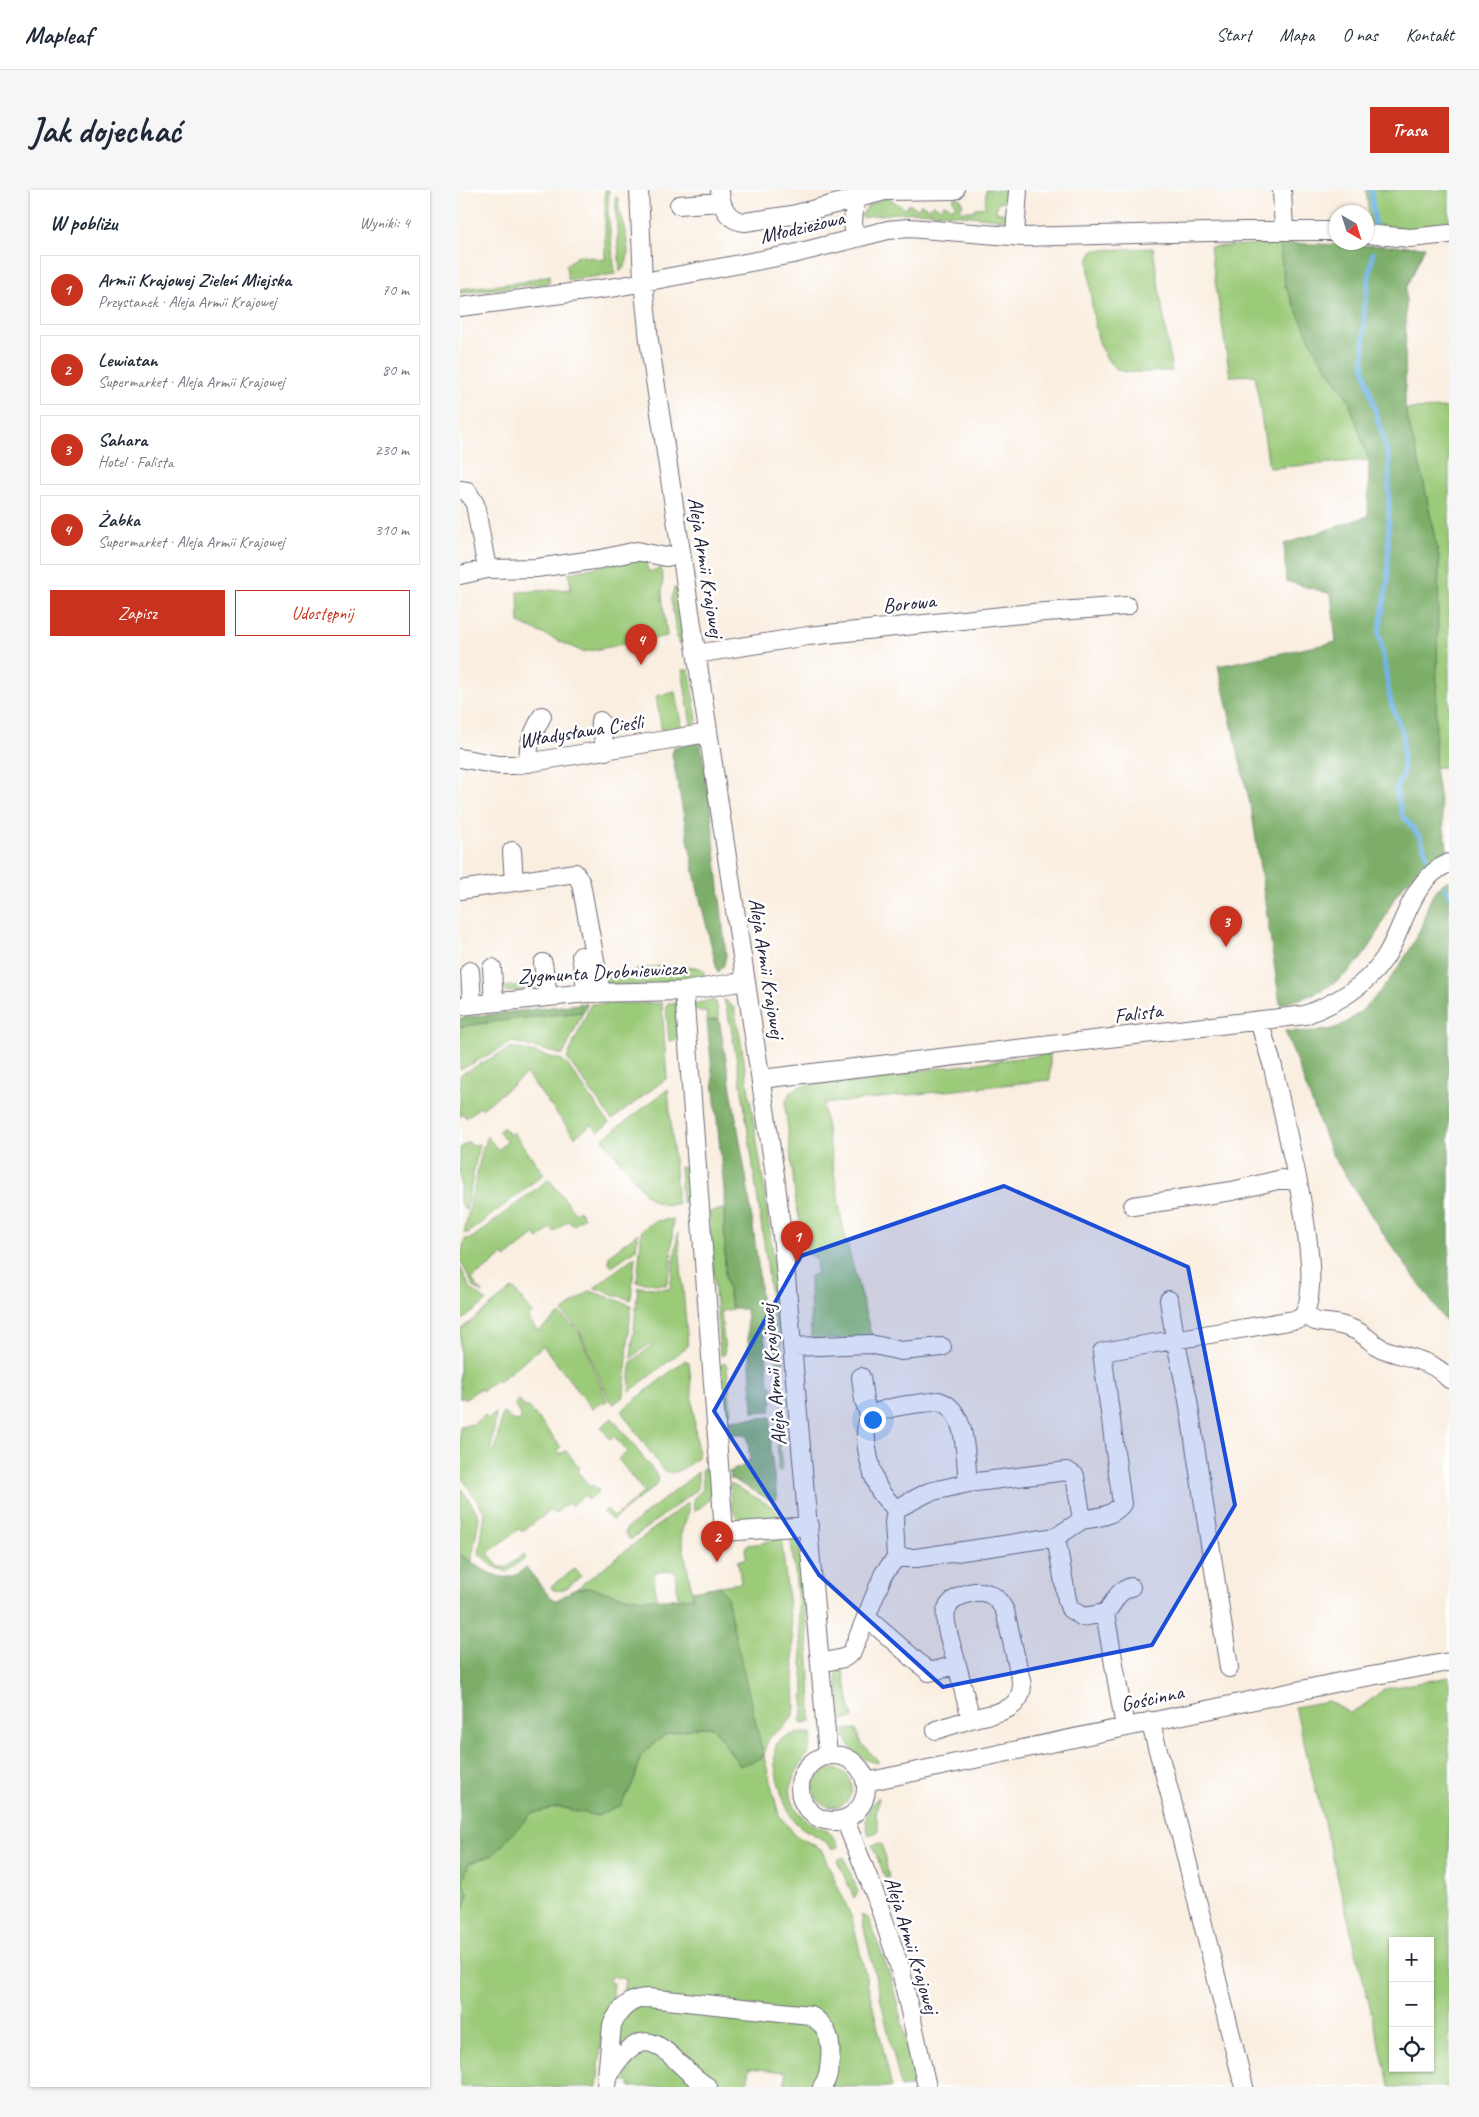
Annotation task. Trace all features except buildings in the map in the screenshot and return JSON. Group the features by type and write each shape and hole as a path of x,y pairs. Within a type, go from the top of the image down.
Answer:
{"street":[{"name":"Aleja Armii Krajowej","path":"639,190 643,281 649,340 775,1175 793,1347 828,1755"},
{"path":"679,205 720,196 724,210 738,222 745,222 792,215 885,191 955,190"},
{"path":"1015,236 1018,190"},
{"path":"1282,190 1284,230"},
{"path":"855,198 853,223 855,237"},
{"name":"Młodzieżowa","path":"460,308 617,287 792,254 855,237 909,228 1015,236 1284,230 1329,231"},
{"path":"1374,235 1410,238 1449,234"},
{"path":"460,490 467,491 475,504 487,570"},
{"path":"460,575 487,570 536,568 601,559 637,551 666,557 681,553"},
{"name":"Borowa","path":"696,654 818,635 1032,613 1127,606"},
{"path":"530,763 528,756 531,737 542,716"},
{"path":"600,721 606,751"},
{"name":"Władysława Cieśli","path":"460,758 498,764 530,763 708,733"},
{"path":"512,852 514,882"},
{"name":"Falista","path":"760,1078 1305,1015 1323,1008 1359,987 1374,972 1385,958 1423,883 1432,873 1449,863"},
{"path":"460,890 571,873 577,875 581,883 594,993"},
{"path":"581,956 594,993"},
{"path":"543,963 548,996"},
{"path":"492,968 494,1002"},
{"path":"466,1005 470,971"},
{"name":"Zygmunta Drobniewicza","path":"466,1005 548,996 684,990 746,981"},
{"path":"684,990 724,1532 809,1526"},
{"path":"896,1558 916,1558 1056,1537 1082,1520 1116,1512 1122,1504 1102,1352 1175,1338 1300,1319 1306,1313 1309,1303 1310,1266 1298,1182 1274,1067 1259,1021"},
{"path":"1133,1206 1232,1191 1282,1179 1298,1182"},
{"path":"1169,1300 1188,1400 1229,1668"},
{"path":"1306,1313 1309,1319 1314,1322 1339,1324 1358,1331 1382,1349 1413,1357 1442,1371 1449,1379"},
{"path":"793,1347 870,1344 901,1351 942,1347"},
{"path":"861,1377 864,1400 870,1418"},
{"path":"896,1509 886,1500 877,1485 865,1439 866,1426 870,1418 887,1409 939,1402 946,1404 952,1410 962,1431 968,1482"},
{"path":"896,1509 929,1492 968,1482 1067,1471 1074,1476 1082,1520"},
{"path":"820,1662 848,1656 852,1652 884,1573 896,1558 894,1522 896,1509"},
{"path":"1056,1537 1070,1609 1083,1617 1105,1613 1112,1606 1116,1595 1131,1586"},
{"path":"936,1730 1011,1708 1017,1704 1022,1692 1005,1611 996,1598 981,1592 963,1595 950,1605 946,1611 946,1619 971,1719"},
{"path":"1105,1613 1125,1727"},
{"path":"866,1617 929,1672 957,1665"},
{"name":"Gościnna","path":"866,1782 1150,1721 1449,1662"},
{"path":"1150,1721 1244,2087"},
{"path":"828,1755 837,1755 852,1761 863,1774 866,1782 864,1800 853,1815 845,1820 825,1821 815,1817 802,1801 800,1781 804,1772 810,1764 828,1755"},
{"name":"Aleja Armii Krajowej","path":"845,1820 876,1898 901,1971 927,2087"},
{"path":"606,2083 612,2025 615,2018 629,2003 641,1998 648,1998 810,2015 821,2023 831,2040 829,2068 822,2087"},
{"path":"606,2083 622,2055 640,2044 652,2043 664,2048 708,2087"}],"highlighted area":[{"path":"1004,1186 1188,1267 1235,1505 1152,1645 943,1687 819,1575 714,1411 801,1256"}],"green space":[{"path":"605,190 609,190 608,214 615,274 568,280 566,265 579,255 605,260"},
{"path":"986,190 1008,190 1008,202 997,202 996,212 1007,214 1007,220 918,212 863,218 861,216 868,206 886,197 906,209 909,204 918,209 921,204 929,209 933,204 941,209 944,204 953,208 956,204 953,201 954,197 959,197 963,203 960,211 975,211 975,208 985,207"},
{"path":"1366,190 1449,190 1449,226 1413,230 1374,225 1374,205 1368,205"},
{"path":"615,197 618,198 628,247 628,256 620,272"},
{"path":"1279,243 1285,286 1317,354 1348,398 1369,460 1269,468 1255,375 1230,376 1210,247"},
{"path":"1279,243 1329,244 1329,250 1374,250 1374,246 1425,247 1406,289 1405,409 1422,474 1439,559 1435,768 1448,855 1419,871 1404,885 1393,901 1370,946 1350,970 1338,980 1311,995 1280,1004 1252,813 1218,666 1336,642 1331,594 1286,581 1284,544 1368,516 1369,460 1348,398 1317,354 1285,286"},
{"path":"1153,248 1172,371 1122,371 1112,365 1104,354 1098,339 1094,323 1088,261 1094,250"},
{"path":"550,275 549,283 460,293 460,289 522,282"},
{"path":"1449,408 1449,766 1435,768 1439,559 1422,474 1405,409"},
{"path":"643,557 649,572 661,568 667,636 583,652 519,623 518,592 571,589 569,573"},
{"path":"674,588 677,588 684,642 678,643 671,599"},
{"path":"682,670 688,670 690,673 697,721 691,725"},
{"path":"675,692 682,728 681,730 662,732 656,696"},
{"path":"698,742 701,745 711,811 726,955 724,965 718,973 697,887 672,754 674,747"},
{"path":"1449,880 1449,1326 1382,1232 1331,1153 1285,1031 1329,1030 1347,1022 1360,1012 1397,970 1415,940 1433,894 1442,884"},
{"path":"661,966 663,971 684,967 699,968 703,970 705,978 698,982 673,985 604,984 602,975"},
{"path":"540,982 538,988 507,992 504,987"},
{"path":"724,999 734,1008 763,1179 774,1263 784,1373 779,1374 767,1264 744,1103 731,1027"},
{"path":"712,1000 716,1002 719,1019 707,1021 706,1011 700,1011 692,1007 693,1004"},
{"path":"586,1003 587,1006 583,1012 505,1020 460,1027 460,1018"},
{"path":"662,1003 667,1078 612,1120 567,1058 591,1004"},
{"path":"668,1003 676,1003 679,1038 669,1041 666,1006"},
{"path":"583,1012 563,1055 513,1042 460,1070 460,1027 505,1020"},
{"path":"719,1019 747,1182 758,1265 769,1385 773,1386 771,1411 753,1412 746,1309 732,1309 725,1276 724,1189 707,1021"},
{"path":"512,1047 562,1060 566,1063 609,1123 598,1132 592,1124 575,1137 526,1074 482,1109 480,1107 466,1118 463,1114 460,1117 460,1075"},
{"path":"1050,1054 1050,1080 823,1104 843,1228 872,1338 813,1339 811,1336 810,1276 817,1273 816,1258 807,1253 796,1204 785,1104 790,1092 800,1086"},
{"path":"668,1089 678,1204 661,1204 647,1196 603,1139"},
{"path":"503,1127 509,1135 513,1132 544,1174 468,1233 464,1233 483,1146 485,1146 487,1136 498,1150 507,1142 499,1131"},
{"path":"469,1142 471,1145 479,1144 466,1211 460,1203 460,1148"},
{"path":"680,1167 689,1169 692,1194 688,1200 682,1203"},
{"path":"549,1179 575,1213 579,1210 584,1217 573,1226 568,1221 554,1232 551,1228 538,1239 534,1235 505,1258 503,1255 472,1279 483,1294 474,1287 460,1260 465,1239 472,1238"},
{"path":"724,1209 725,1276 732,1309 721,1311 725,1354 722,1356 720,1354 709,1212"},
{"path":"673,1219 671,1267 666,1285 637,1282 642,1230 654,1221"},
{"path":"638,1233 636,1249 612,1266 609,1262 609,1255"},
{"path":"678,1233 688,1346 629,1392 631,1362 653,1345 651,1343 631,1358 638,1287 670,1289"},
{"path":"635,1256 631,1300 594,1288"},
{"path":"460,1267 471,1289 487,1301 460,1322"},
{"path":"513,1288 533,1313 528,1318 538,1331 560,1314 579,1332 607,1401 603,1404 601,1402 592,1409 543,1346 498,1382 496,1380 482,1391 480,1388 465,1400 463,1397 460,1399 460,1330"},
{"path":"590,1291 631,1305 624,1396 614,1404 609,1400 580,1331 562,1312"},
{"path":"685,1360 689,1362 698,1458 677,1472 668,1472 663,1470 621,1411"},
{"path":"724,1363 727,1365 731,1413 725,1414 720,1366"},
{"path":"519,1400 525,1408 528,1406 561,1447 558,1450 560,1454 566,1451 580,1468 577,1471 590,1487 593,1485 599,1491 588,1500 585,1495 571,1506 568,1503 554,1514 551,1510 522,1532 519,1529 488,1553 499,1567 507,1567 524,1554 526,1557 507,1572 493,1566 479,1554 485,1513 460,1475 460,1426 473,1424 485,1415 488,1419 496,1413 491,1451 495,1451 502,1414 504,1412 510,1419 517,1421 521,1419 519,1411 514,1404"},
{"path":"777,1415 781,1415 780,1449 782,1470 778,1471"},
{"path":"771,1417 771,1451 777,1499 772,1501 730,1478 729,1472 745,1465 750,1459 747,1436 727,1434 726,1420"},
{"path":"612,1418 657,1475 658,1480 654,1487 612,1520 603,1512 607,1509 615,1517 644,1492 618,1459 627,1452 614,1436 610,1439 601,1427"},
{"path":"702,1469 710,1470 714,1473 714,1493 706,1503 694,1512 693,1499 703,1489"},
{"path":"698,1472 698,1489 630,1540 625,1533 626,1529"},
{"path":"730,1483 773,1507 780,1520 747,1522 741,1520 736,1516 732,1507"},
{"path":"460,1486 479,1518 471,1563 460,1554"},
{"path":"688,1502 687,1516 681,1534 693,1598 678,1599 675,1571 654,1572 656,1600 625,1597 588,1588 576,1589"},
{"path":"796,1534 799,1542 811,1699 811,1721 803,1723 800,1721 803,1713 804,1687 795,1571 790,1536"},
{"path":"781,1536 793,1642 795,1707 792,1716 784,1727 769,1739 764,1757 779,1815 795,1835 821,1849 852,1918 892,2087 828,2087 827,2022 622,2002 625,1979 611,1976 609,1982 613,1983 611,2007 603,2027 597,2087 460,2087 460,1919 462,1881 469,1863 493,1855 532,1813 560,1807 597,1816 634,1782 641,1755 664,1735 699,1727 713,1727 740,1766 733,1627 727,1596 719,1586 741,1583 738,1561 746,1558 745,1549 747,1545 763,1543"},
{"path":"460,1554 485,1571 500,1576 507,1577 518,1574 526,1567 549,1596 556,1600 572,1591 583,1588 635,1598 693,1598 692,1591 719,1586 727,1596 764,1757 740,1766 713,1727 699,1727 664,1735 641,1755 634,1782 621,1805 597,1816 560,1807 532,1813 493,1855 469,1863 463,1881 469,1895 460,1919"},
{"path":"575,1569 581,1576 571,1585 560,1590 552,1589 551,1586"},
{"path":"842,1667 853,1718 843,1720 836,1675"},
{"path":"1449,1677 1449,2087 1390,2087 1295,1707 1328,1701 1350,1713 1364,1705 1384,1689"},
{"path":"856,1729 862,1744 878,1760 878,1763 860,1757 848,1743 844,1730"},
{"path":"799,1733 812,1733 811,1744 796,1772 791,1792 793,1803 801,1815 827,1831 834,1838 839,1847 832,1849 825,1841 800,1827 791,1817 778,1782 774,1757 779,1741"},
{"path":"833,1769 846,1775 852,1788 846,1801 833,1807 820,1801 814,1788 820,1775"},
{"path":"879,1797 876,1815 879,1831 869,1835 866,1825 867,1814"},
{"path":"882,1844 889,1878 885,1877 872,1845"},
{"path":"844,1857 858,1892 854,1898 837,1860"},
{"path":"861,1915 868,1918 890,1975 918,2087 901,2087"},
{"path":"640,2003 810,2020 827,2045 816,2087 784,2087 786,2072 749,2068 747,2087 715,2087 667,2045 613,2060 617,2024"},
{"path":"651,2046 701,2087 629,2087 630,2083 618,2078 624,2061"}],"waterway":[{"path":"1371,190 1375,225"},
{"path":"1373,253 1364,308 1364,369 1389,460 1388,581 1379,632 1391,703 1403,734 1403,774 1396,789 1402,815 1420,837 1427,856"},
{"path":"1445,888 1449,896"}],"place":[{"name":"Żabka","path":"641,665"},
{"name":"Sahara","path":"1226,947"},
{"name":"Armii Krajowej Zieleń Miejska","path":"797,1262"},
{"name":"Lewiatan","path":"717,1562"}]}
